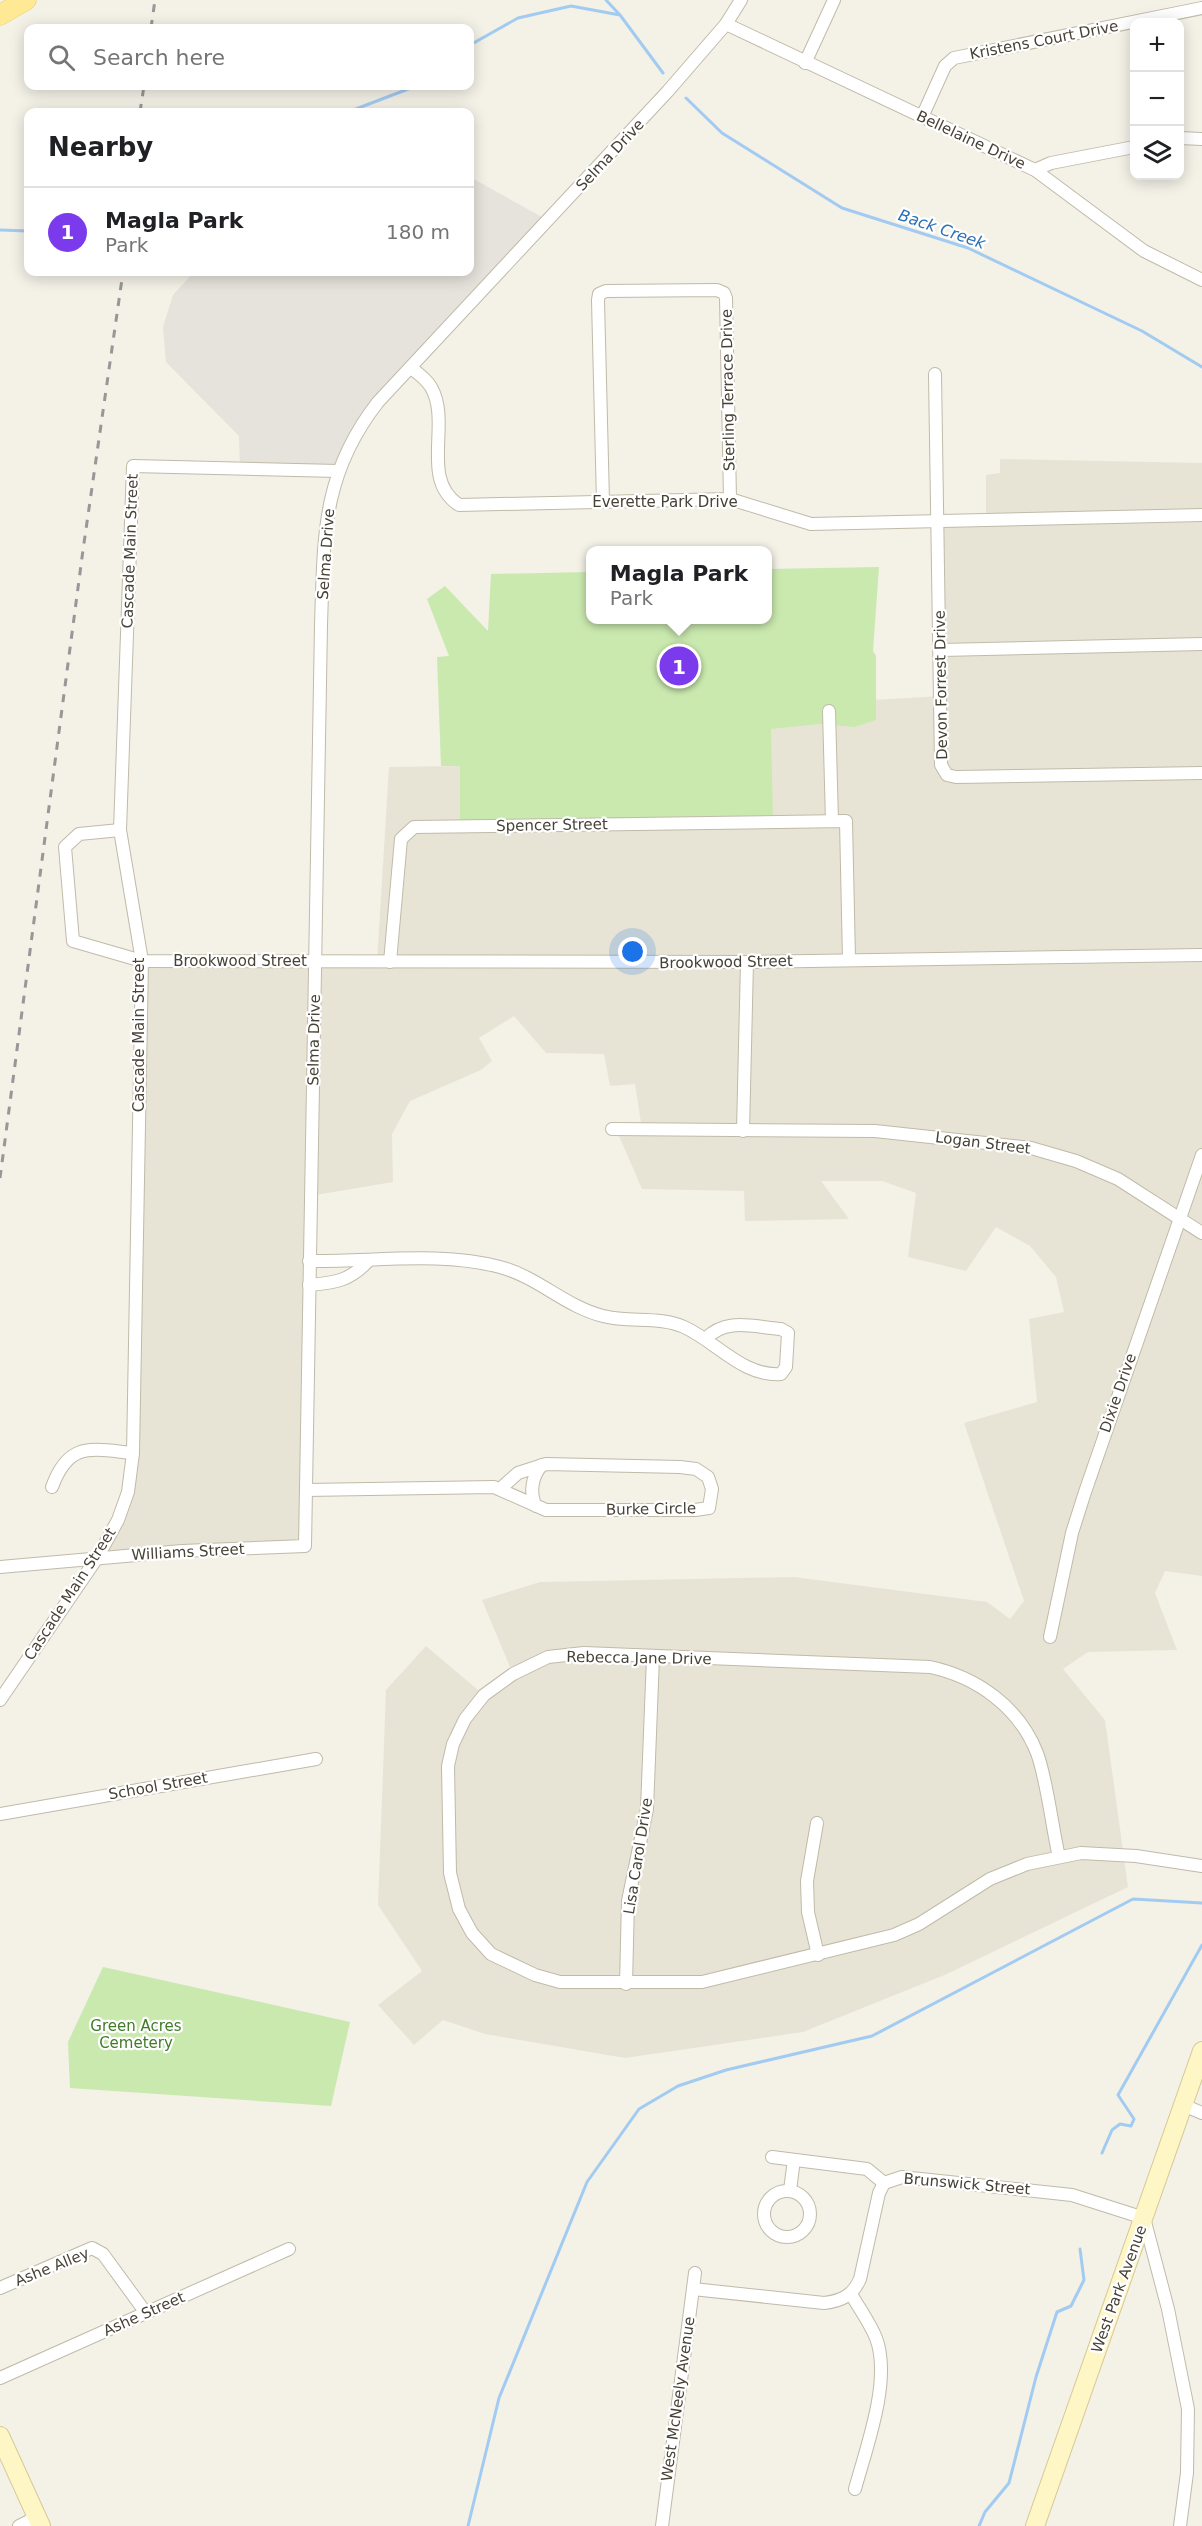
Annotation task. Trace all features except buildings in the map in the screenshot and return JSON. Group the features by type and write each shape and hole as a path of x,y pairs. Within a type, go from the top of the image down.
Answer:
{"main road":[{"path":"0,15 22,1"},
{"name":"West Park Avenue","path":"1035,2526 1202,2051"},
{"path":"0,2436 39,2521"}],"street":[{"name":"Selma Drive","path":"304,1546 324,545 328,512 338,471 359,426 622,141 726,24 741,0"},
{"path":"805,63 834,0"},
{"name":"Kristens Court Drive","path":"922,117 945,66 954,58 1202,8"},
{"name":"Bellelaine Drive","path":"726,24 1035,170 1144,251 1202,280"},
{"path":"1184,138 1202,139"},
{"path":"1035,170 1051,163 1130,148"},
{"name":"Sterling Terrace Drive","path":"603,502 598,300 599,294 606,291 717,290 724,293 726,298 730,499"},
{"name":"Everette Park Drive","path":"411,368 432,388 436,402 440,482 450,499 459,504 730,499 811,524 1202,515"},
{"name":"Devon Forrest Drive","path":"935,374 941,765 947,775 956,777 1202,773"},
{"name":"Cascade Main Street","path":"0,1700 97,1558 118,1520 128,1492 133,1453 142,961 120,830 133,466 338,471"},
{"path":"941,650 1202,644"},
{"path":"829,711 832,821 846,821 849,960"},
{"name":"Spencer Street","path":"390,962 401,839 414,826 832,821"},
{"name":"Brookwood Street","path":"120,830 80,834 65,848 73,940 142,961 747,962 1202,955"},
{"path":"743,1131 747,962"},
{"name":"Logan Street","path":"612,1129 875,1131 1031,1148 1076,1161 1118,1179 1202,1233"},
{"name":"Dixie Drive","path":"1050,1637 1075,1523 1202,1155"},
{"path":"309,1261 457,1261 501,1267 525,1276 584,1310 604,1316 683,1327 746,1367 766,1375 781,1374 786,1367 788,1333 781,1329 730,1325 716,1328 705,1339"},
{"path":"309,1284 345,1280 356,1274 368,1262"},
{"path":"52,1487 58,1469 68,1458 79,1451 95,1449 133,1453"},
{"path":"536,1506 532,1497 533,1484 542,1465"},
{"name":"Burke Circle","path":"306,1490 500,1489 546,1510 695,1510 710,1508 712,1500 711,1481 696,1469 542,1465 518,1473 500,1489"},
{"name":"Williams Street","path":"0,1567 97,1558 304,1546"},
{"name":"Rebecca Jane Drive","path":"1059,1857 1037,1754 1022,1726 1009,1710 976,1683 952,1672 930,1667 584,1653 548,1657 513,1674 484,1695 465,1719 453,1744 448,1766 450,1873 459,1909 472,1933 491,1954 535,1975 560,1982 626,1984 702,1982 818,1955 894,1935 919,1924 990,1880 1027,1864 1081,1853 1136,1856 1202,1866"},
{"name":"Lisa Carol Drive","path":"626,1984 628,1901 647,1809 653,1657"},
{"name":"School Street","path":"0,1814 316,1758"},
{"path":"817,1823 807,1881 808,1911 818,1955"},
{"path":"1183,2105 1202,2114"},
{"path":"772,2157 867,2169 884,2183"},
{"path":"790,2190 794,2160"},
{"name":"Brunswick Street","path":"851,2294 860,2278 873,2206 884,2183 910,2177 1038,2190 1102,2203 1144,2218"},
{"path":"1144,2218 1168,2309 1188,2409 1187,2473 1180,2526"},
{"name":"Ashe Alley","path":"0,2288 92,2248 103,2254 146,2313"},
{"name":"Ashe Street","path":"0,2378 289,2249"},
{"name":"West McNeely Avenue","path":"662,2526 695,2273"},
{"path":"693,2289 824,2303 835,2302 851,2294 877,2339 881,2366 876,2407 855,2489"},
{"path":"19,2526 39,2521"}],"shaded area":[{"path":"474,179 549,221 378,402 338,471 240,469 239,436 166,362 163,327 173,295 190,276 474,276"},
{"path":"1000,459 1202,463 1202,1576 1165,1571 1155,1593 1177,1650 1088,1652 1063,1669 1105,1720 1128,1887 947,1974 803,2032 625,2058 485,2034 443,2020 414,2045 378,2005 422,1971 378,1905 386,1690 426,1646 484,1695 513,1674 482,1600 540,1582 794,1577 987,1602 1010,1619 1024,1601 964,1423 1037,1402 1029,1319 1064,1312 1056,1277 1030,1246 996,1227 966,1271 908,1257 916,1193 882,1181 821,1181 849,1219 745,1221 744,1191 642,1189 616,1129 642,1129 635,1084 610,1086 604,1054 546,1053 514,1016 479,1038 492,1061 481,1070 410,1101 392,1134 393,1182 310,1196 305,1546 97,1558 128,1492 142,961 377,961 389,767 460,766 460,825 772,821 770,706 941,696 938,520 986,520 986,475 1000,473"}],"green space":[{"path":"879,567 873,651 876,656 876,720 855,727 819,724 771,729 773,821 460,826 460,766 441,766 437,657 449,656 427,599 445,586 488,631 491,574 586,572 586,624 772,624 772,569"},
{"name":"Green Acres Cemetery","path":"103,1967 350,2022 331,2106 70,2088 68,2042"}],"waterway":[{"path":"606,0 619,14"},
{"name":"Back Creek","path":"474,43 518,18 571,6 620,15 663,73"},
{"name":"Back Creek","path":"358,108 406,90"},
{"name":"Back Creek","path":"686,98 722,133 842,208 968,248 1142,331 1202,367"},
{"name":"Back Creek","path":"0,230 24,231"},
{"path":"468,2526 499,2398 587,2182 639,2109 678,2086 726,2070 872,2036 1133,1899 1202,1903"},
{"path":"1102,2153 1112,2130 1120,2124 1131,2126 1134,2119 1118,2095 1202,1945"},
{"path":"979,2526 985,2512 1009,2483 1036,2377 1057,2312 1071,2306 1084,2280 1080,2249"}],"railway":[{"path":"152,24 155,0"},
{"path":"141,108 143,90"},
{"path":"0,1178 83,550 122,276"}],"place":[{"name":"Magla Park","path":"679,666"}]}
